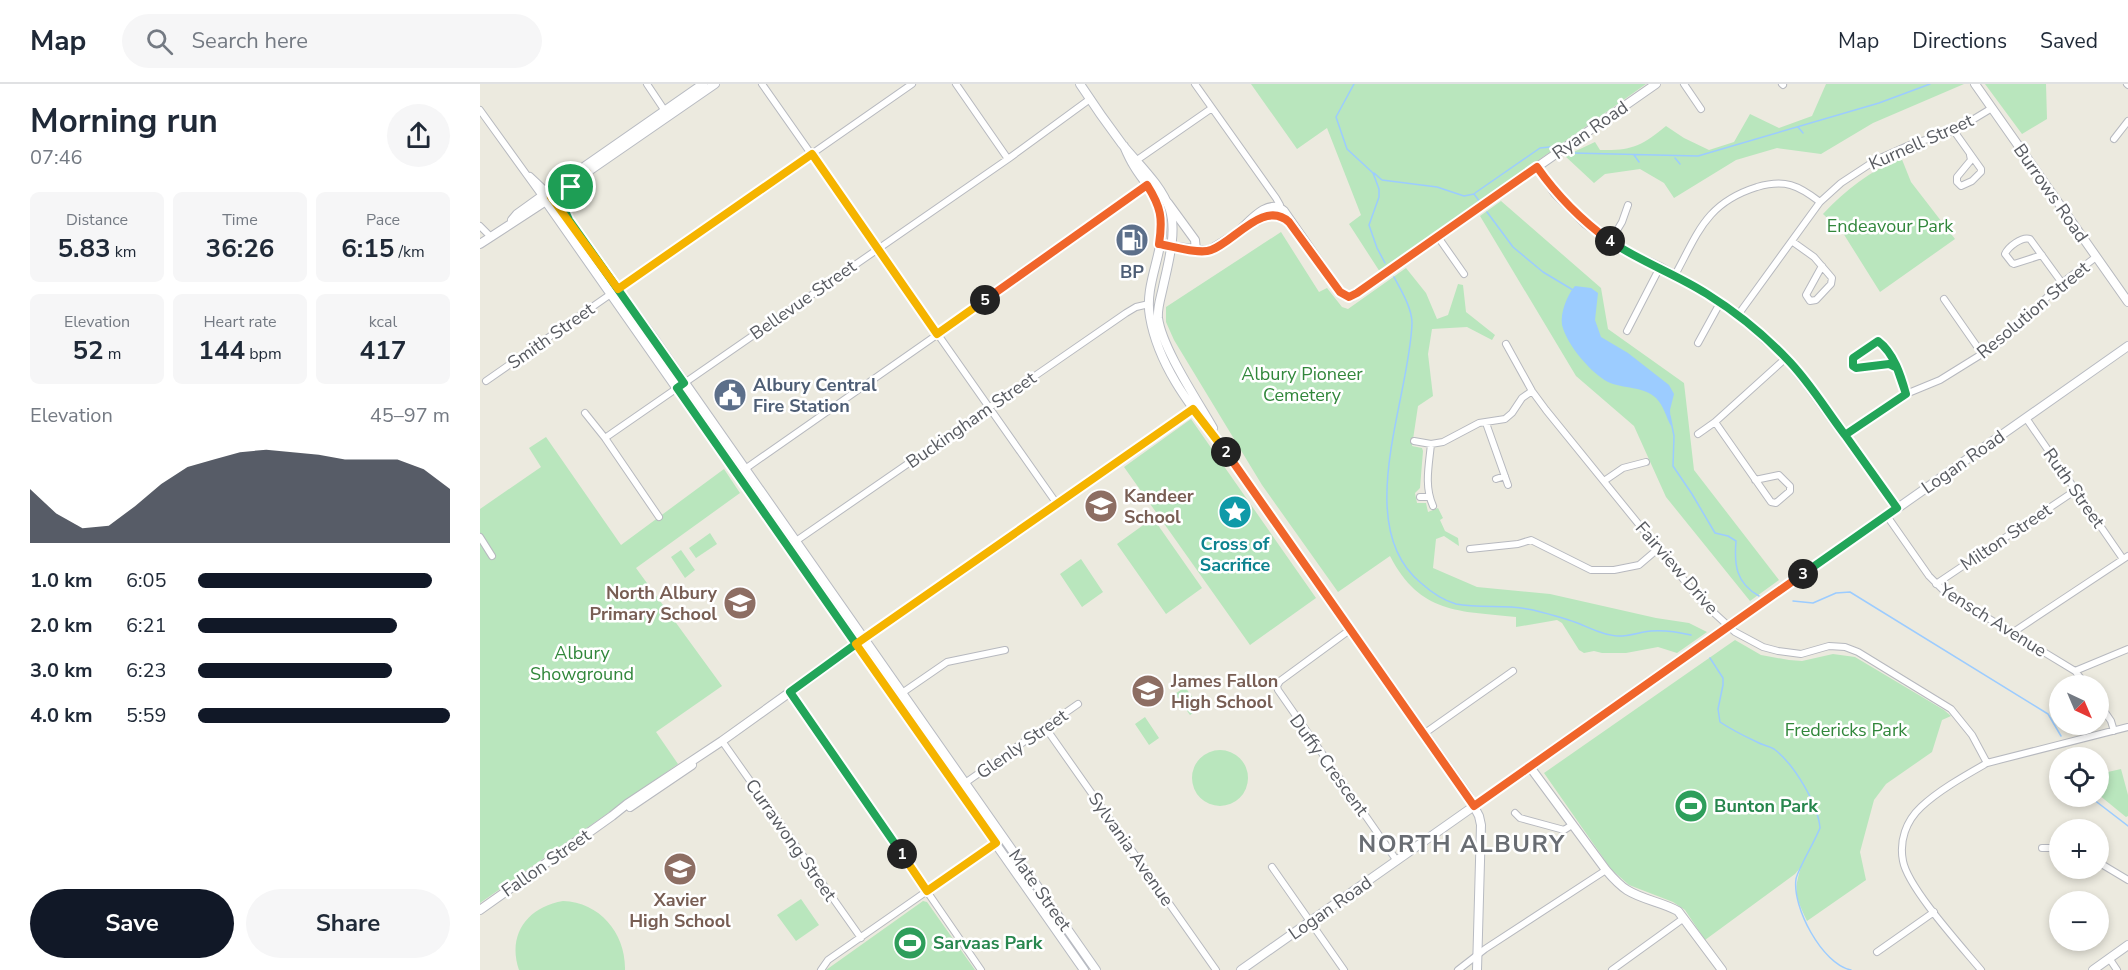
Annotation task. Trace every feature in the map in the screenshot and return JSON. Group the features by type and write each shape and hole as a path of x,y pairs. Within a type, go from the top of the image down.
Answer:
{"main road":[{"path":"547,197 703,84"},
{"path":"547,197 587,173 715,84"},
{"path":"1080,84 1164,197 1172,219 1170,246 1158,317 1168,349 1197,407"},
{"path":"1124,146 1160,209 1162,224 1149,304 1152,325 1160,350 1228,455 1425,733 1479,816 1481,825 1477,970"},
{"path":"569,220 563,208 564,197 567,191 587,173"},
{"name":"Mate Street","path":"547,197 569,220 614,292"},
{"name":"Mate Street","path":"547,197 860,642 1084,970"},
{"path":"1159,244 1170,246"},
{"name":"Logan Road","path":"1241,970 2127,346"},
{"name":"Mate Street","path":"680,385 745,469 796,541 860,642 902,693 1096,970"},
{"path":"2093,970 2128,945"}],"street":[{"path":"647,84 665,111"},
{"path":"762,84 1057,504"},
{"name":"Smith Street","path":"486,381 912,84"},
{"path":"956,84 1008,159"},
{"path":"1195,84 1276,198 1279,211"},
{"name":"Ryan Road","path":"1279,211 1292,225 1340,292 1346,296 1357,293 1656,84"},
{"path":"1684,84 1701,109"},
{"name":"Burrows Road","path":"1975,84 2128,302"},
{"name":"Bellevue Street","path":"605,438 1008,159 1090,99"},
{"path":"1137,160 1212,108"},
{"name":"Kurnell Street","path":"1738,315 1820,202 1841,183 1876,160 1912,144 1954,131 1992,108"},
{"path":"480,110 547,197 480,244"},
{"path":"2114,139 2128,121"},
{"path":"1954,131 1979,167 1981,172 1972,181 1961,186 1957,182 1957,177 1971,160 1970,155"},
{"path":"1537,167 1555,193 1586,224 1625,251 1675,275 1738,315 1786,358 1897,508"},
{"path":"1675,275 1703,224 1728,198 1765,185 1785,183 1797,186 1820,202"},
{"path":"745,469 1147,185"},
{"path":"1164,197 1195,240 1196,250"},
{"path":"1170,246 1211,250 1237,233 1269,206 1279,211"},
{"path":"1610,242 1628,206"},
{"path":"480,226 491,237"},
{"path":"1438,237 1464,274"},
{"path":"2042,255 2014,264 2005,254 2007,250 2026,237 2030,239 2042,255 2062,283"},
{"path":"1793,242 1814,257 1822,266 1833,280 1816,300 1810,301 1806,293 1822,266"},
{"name":"Resolution Street","path":"1845,435 1906,394 1940,381 1983,354 2015,328 2062,283 2096,257"},
{"path":"1627,332 1660,267"},
{"path":"1944,299 1983,354"},
{"path":"1698,343 1720,303"},
{"name":"Buckingham Street","path":"796,541 1136,307 1149,304"},
{"path":"1897,368 1889,364 1859,368 1853,366 1852,361 1855,356 1878,341 1893,359 1897,368 1906,394"},
{"name":"Fairview Drive","path":"1506,344 1532,390 1701,601 1729,626 1752,642 1778,651 1801,654 1829,646 1845,647 1858,652 1951,710 1972,735 1987,763"},
{"path":"1698,434 1715,422 1786,358"},
{"path":"1414,441 1431,444 1455,436 1479,423 1505,419 1522,398 1532,390"},
{"name":"Fallon Street","path":"480,910 612,816 643,800 860,642 1197,407"},
{"path":"585,413 605,438 659,517"},
{"name":"Ruth Street","path":"2026,417 2126,557"},
{"path":"1715,422 1755,480 1772,502 1776,503 1790,491 1790,486 1779,475 1755,480"},
{"path":"1486,423 1508,485"},
{"path":"1431,444 1427,469 1429,497 1433,506"},
{"path":"1604,481 1623,468 1646,462"},
{"path":"1496,479 1506,476"},
{"name":"Milton Street","path":"1936,584 2076,490"},
{"path":"1420,497 1429,497"},
{"name":"Yensch Avenue","path":"1887,516 1936,584 1945,592 2078,675"},
{"path":"480,537 492,556"},
{"path":"1470,549 1518,544 1531,540 1591,570 1614,570 1639,565 1659,548"},
{"path":"2012,633 2126,557"},
{"name":"Duffy Crescent","path":"1351,629 1280,681 1277,686 1280,697 1398,861"},
{"path":"2075,671 2128,649"},
{"path":"902,693 947,662 1005,650"},
{"path":"1425,733 1514,670"},
{"path":"790,692 981,970"},
{"name":"Glenly Street","path":"966,783 1078,704"},
{"path":"2109,718 2114,731"},
{"name":"Sylvania Avenue","path":"1046,727 1216,970"},
{"path":"1981,970 1909,878 1903,862 1902,840 1908,823 1921,807 1987,763 2128,727"},
{"name":"Currawong Street","path":"722,741 861,938"},
{"path":"1530,767 1606,870 1629,891 1670,906 1684,918 1722,970"},
{"path":"1515,813 1520,819 1564,830 1572,825"},
{"path":"821,970 828,960 996,843"},
{"path":"2042,848 2049,848"},
{"path":"1272,867 1344,970"},
{"path":"2109,869 2128,880"},
{"path":"1458,970 1606,870"},
{"path":"1877,952 1934,912"},
{"path":"1612,970 1684,918"},
{"path":"2109,958 2117,970"}],"green space":[{"path":"1251,84 1646,84 1380,272 1349,224 1361,215 1327,128 1297,149"},
{"path":"1826,84 1964,84 1873,123 1821,154 1777,148 1736,160 1674,198 1664,183 1640,169 1605,174 1594,183 1565,156 1595,142 1600,150 1636,146 1666,126 1709,150 1734,142 1750,114 1779,128 1812,116"},
{"path":"1985,84 2046,84 2047,119 2022,134"},
{"name":"Endeavour Park","path":"1901,157 1911,182 1955,239 1880,292 1843,233 1823,214 1859,182"},
{"path":"1501,201 1601,288 1608,329 1684,383 1694,470 1779,580 1750,601 1666,497 1634,426 1576,376 1480,216"},
{"name":"Albury Pioneer Cemetery","path":"1281,232 1319,292 1327,288 1342,307 1348,309 1406,268 1426,293 1437,319 1448,315 1458,284 1463,285 1466,312 1495,335 1492,340 1467,327 1432,329 1428,354 1433,396 1418,406 1412,446 1422,448 1423,451 1420,488 1415,493 1417,503 1426,503 1428,512 1438,508 1443,518 1440,520 1445,531 1458,538 1459,546 1444,536 1436,539 1433,568 1477,587 1550,594 1656,618 1689,623 1707,632 1677,653 1658,647 1626,653 1594,651 1584,653 1579,650 1562,623 1557,620 1516,627 1516,617 1459,610 1428,599 1414,589 1390,556 1338,592 1262,485 1174,340 1166,322 1166,307"},
{"path":"1191,419 1316,598 1250,645 1124,467"},
{"name":"Albury Showground","path":"546,437 621,545 724,469 740,493 636,568 722,686 656,732 678,764 480,903 480,509 541,467 529,448"},
{"path":"1153,518 1202,588 1166,614 1117,544"},
{"path":"710,533 717,544 696,558 689,548"},
{"path":"681,550 695,570 685,578 671,557"},
{"path":"1081,559 1103,592 1082,607 1060,574"},
{"name":"Fredericks Park","path":"1735,640 1761,655 1789,660 1802,661 1833,654 1855,657 1951,716 1942,720 1932,752 1886,784 1874,800 1860,852 1866,880 1807,921 1796,889 1801,867 1795,874 1705,940 1685,910 1673,902 1629,885 1611,869 1544,773"},
{"path":"1185,687 1200,708 1190,715 1175,694"},
{"path":"1145,717 1159,738 1149,745 1135,724"},
{"path":"1215,750 1225,750 1240,758 1246,767 1248,778 1246,789 1240,798 1225,806 1215,806 1204,801 1197,794 1192,783 1192,773 1197,762 1204,755"},
{"path":"2121,769 2128,795 2128,816 2126,817 2109,803 2109,772"},
{"path":"801,899 819,925 796,941 777,915"},
{"path":"563,901 588,907 608,922 621,944 625,970 519,970 516,945 523,925 539,909"},
{"name":"Sarvaas Park","path":"923,901 927,902 975,970 826,970"}],"water":[{"path":"1575,286 1591,288 1598,293 1595,320 1601,337 1628,353 1669,385 1674,394 1670,410 1671,426 1659,401 1651,394 1601,378 1574,349 1562,325 1562,315 1569,294"}],"waterway":[{"path":"1354,84 1336,117 1347,149 1373,173 1379,189 1379,197 1369,225 1385,263"},
{"path":"1572,153 1698,156 1879,103 1930,84"},
{"path":"1798,127 1803,133"},
{"path":"1475,193 1540,148 1550,147"},
{"path":"1634,155 1639,162"},
{"path":"1675,158 1680,164"},
{"path":"1374,173 1382,180 1437,187 1464,196 1474,194 1480,202"},
{"path":"1487,212 1513,247 1543,272 1573,290"},
{"path":"1394,277 1412,317 1409,353 1390,460 1387,495 1390,529 1400,559 1433,593 1456,604 1533,610 1614,636 1656,631 1691,635"},
{"path":"1670,416 1674,436 1673,466 1715,533 1728,536 1736,541 1738,573 1745,585 1759,596"},
{"path":"1793,601 1813,603 1836,593 1850,592 2048,714 2061,736"},
{"path":"1710,658 1723,678 1718,709 1720,722 1774,749 1797,774 1810,796 1820,828 1796,879 1799,904 1804,919 1820,946 1840,966 1851,970"},
{"path":"2103,807 2128,826"}],"place":[{"name":"BP","path":"1132,240"},
{"name":"Albury Central Fire Station","path":"730,395"},
{"name":"Kandeer School","path":"1101,506"},
{"name":"Cross of Sacrifice","path":"1235,512"},
{"name":"North Albury Primary School","path":"740,603"},
{"name":"James Fallon High School","path":"1148,691"},
{"name":"Bunton Park","path":"1691,806"},
{"name":"Xavier High School","path":"680,869"},
{"name":"Sarvaas Park","path":"910,943"}],"district":[{"name":"NORTH ALBURY","path":"1462,844"}],"route":[{"path":"571,187 563,201 563,208 569,220 684,383 677,388 856,644 790,692 927,891 996,843 856,644 1193,409 1228,455 1474,806 1897,508 1845,435 1906,394 1902,379 1893,359 1880,342 1876,342 1855,356 1852,361 1853,366 1859,368 1892,365 1897,368 1906,394 1877,412 1845,435 1792,364 1766,339 1738,315 1706,293 1660,267 1625,251 1586,224 1555,193 1537,167 1351,297 1340,292 1289,222 1278,215 1265,216 1208,251 1159,244 1162,224 1160,209 1147,185 937,334 812,154 618,289 569,220 551,197 587,173 571,187"}]}
